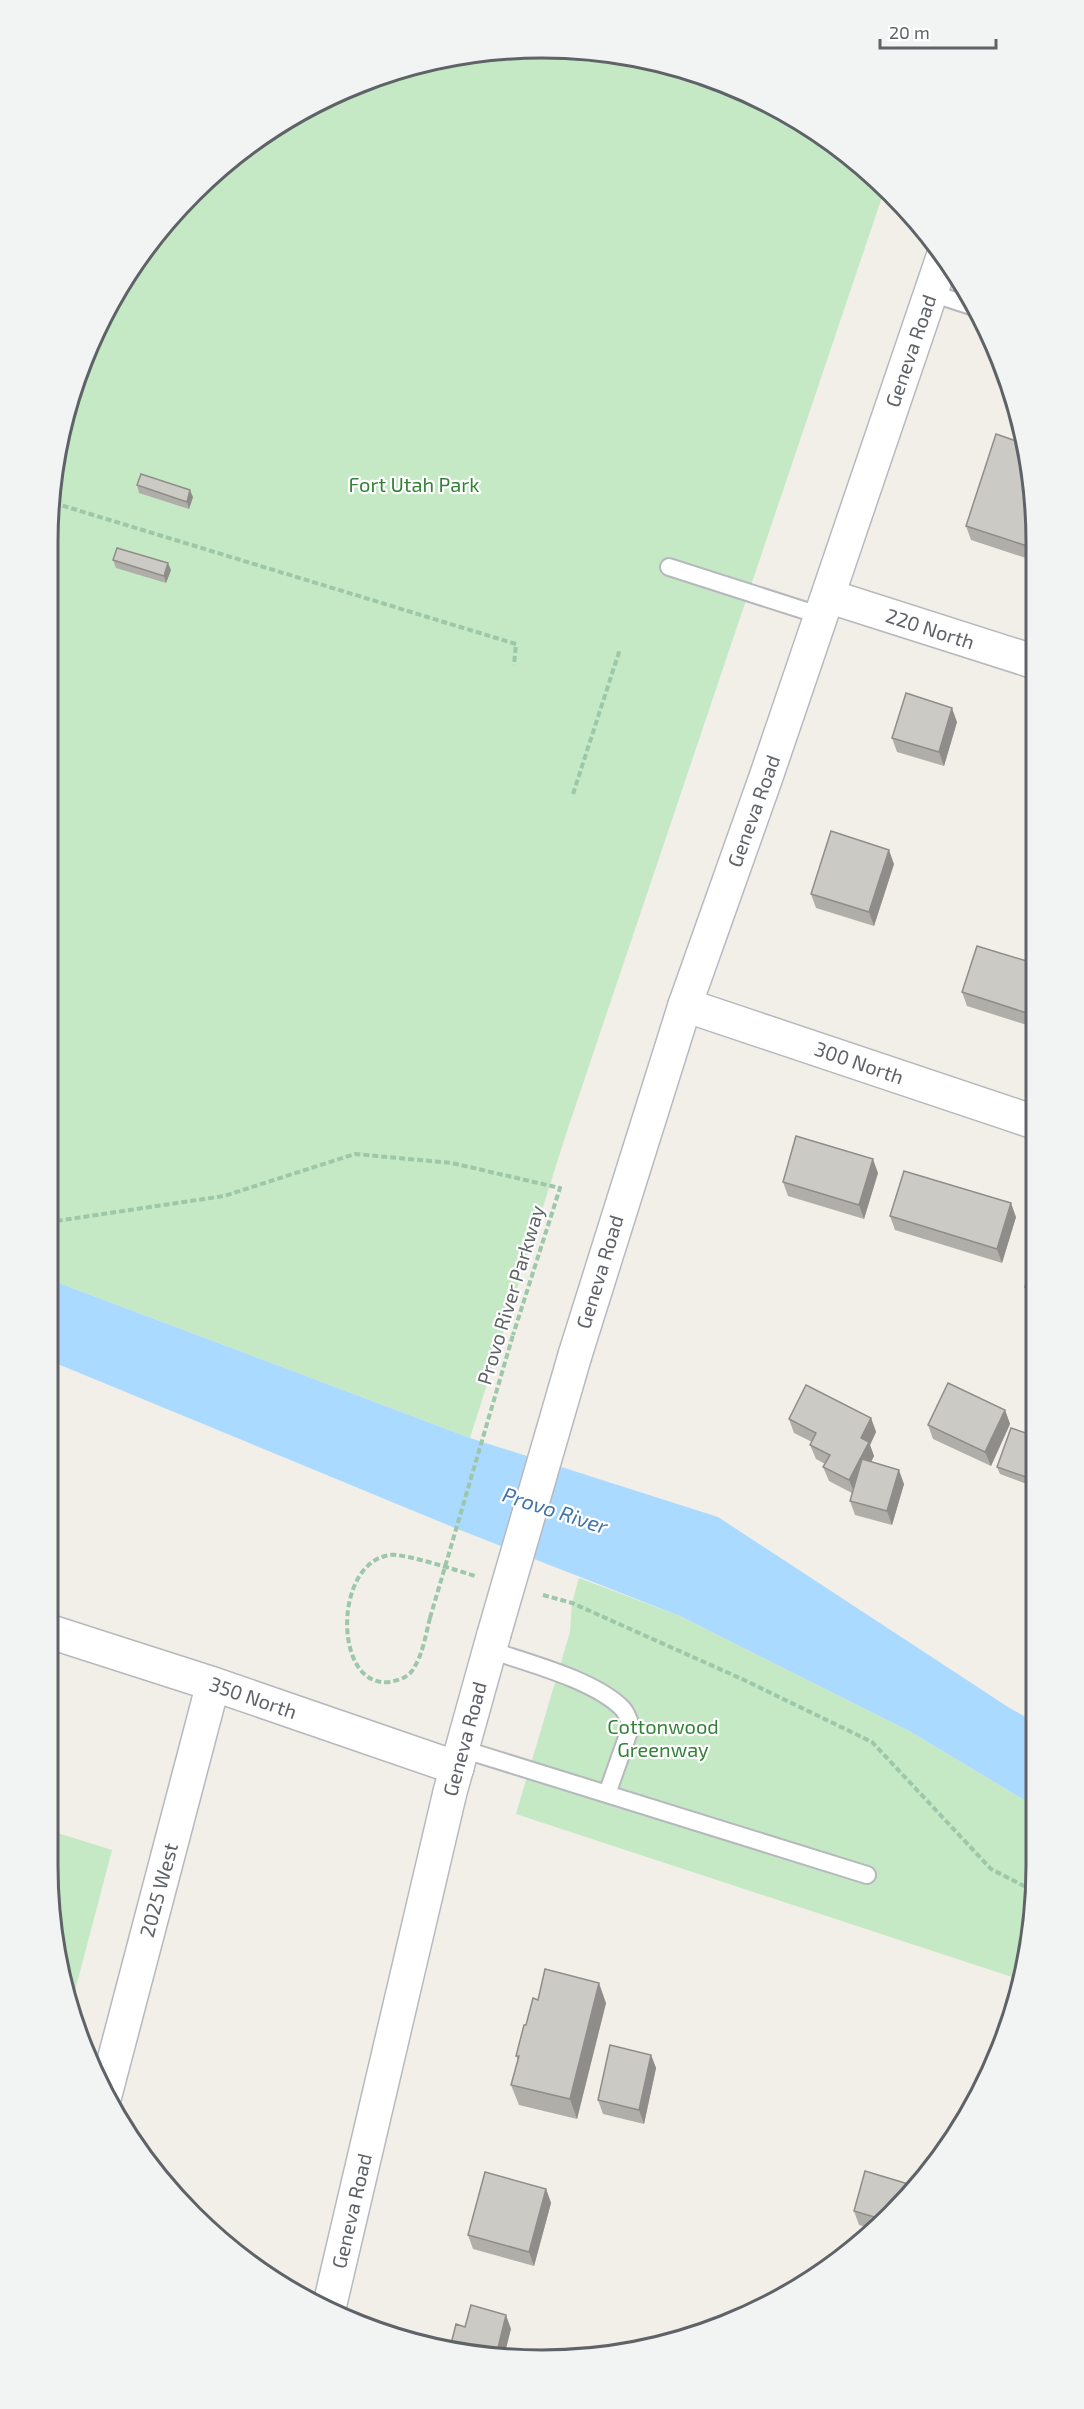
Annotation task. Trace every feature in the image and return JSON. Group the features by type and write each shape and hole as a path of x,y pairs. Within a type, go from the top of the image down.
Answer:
{"main road":[{"name":"Geneva Road","path":"330,2302 460,1759 575,1355 685,1005 825,606 940,267"},
{"name":"220 North","path":"825,606 907,623 1026,659"},
{"name":"300 North","path":"685,1005 1026,1119"},
{"name":"350 North","path":"58,1634 460,1759"},
{"name":"2025 West","path":"108,2082 213,1684"}],"lane":[{"path":"931,293 963,303"},
{"path":"669,567 825,606"},
{"path":"492,1642 610,1699 624,1710 631,1726 607,1794"},
{"path":"460,1759 607,1794 867,1875"}],"path":[{"path":"60,505 516,644 514,665"},
{"path":"573,794 620,649"},
{"name":"Provo River Parkway","path":"58,1221 224,1196 355,1154 452,1163 560,1188 513,1335 445,1568 430,1618 415,1667 402,1680 382,1682 362,1673 352,1654 347,1633 348,1610 352,1591 360,1573 372,1562 391,1554 445,1568 481,1577"},
{"path":"538,1593 572,1603 626,1626 742,1678 873,1742 991,1869 1025,1886"}],"green space":[{"name":"Fort Utah Park","path":"542,58 574,60 636,68 667,75 727,95 784,123 811,140 861,178 882,198 566,1134 470,1438 58,1283 58,542 60,510 68,448 75,417 95,357 108,328 123,300 158,248 178,223 223,178 273,140 300,123 357,95 387,84 417,75 479,63"},
{"name":"Cottonwood Greenway","path":"579,1578 680,1616 911,1732 1026,1801 1024,1899 1012,1977 516,1814 570,1632 572,1603"},
{"path":"58,1833 112,1850 75,1991 63,1930"}],"water":[{"name":"Provo River","path":"58,1283 470,1438 718,1517 1026,1717 1026,1801 911,1732 680,1616 455,1528 58,1364"}],"building":[{"path":"996,434 1014,440 1021,479 1026,546 966,526"},
{"path":"141,474 190,490 187,502 137,485"},
{"path":"117,548 168,563 164,576 113,560"},
{"path":"906,693 952,708 939,752 892,738"},
{"path":"831,831 889,850 869,912 811,894"},
{"path":"977,946 1026,961 1026,1013 962,992"},
{"path":"796,1136 873,1159 859,1205 783,1182"},
{"path":"904,1171 1011,1203 997,1249 890,1216"},
{"path":"948,1383 1005,1410 985,1452 928,1425"},
{"path":"806,1385 871,1418 861,1438 869,1442 849,1480 823,1467 830,1455 810,1445 816,1433 789,1419"},
{"path":"1011,1428 1026,1433 1026,1477 997,1467"},
{"path":"862,1459 899,1470 887,1511 850,1501"},
{"path":"545,1969 599,1983 570,2099 511,2085 524,2025 526,2025 533,1998 538,2000"},
{"path":"610,2045 651,2055 639,2110 598,2100"},
{"path":"865,2171 908,2184 875,2217 854,2211"},
{"path":"485,2172 546,2189 529,2252 468,2235"},
{"path":"471,2305 506,2315 498,2348 452,2342 456,2324 465,2327"}]}
